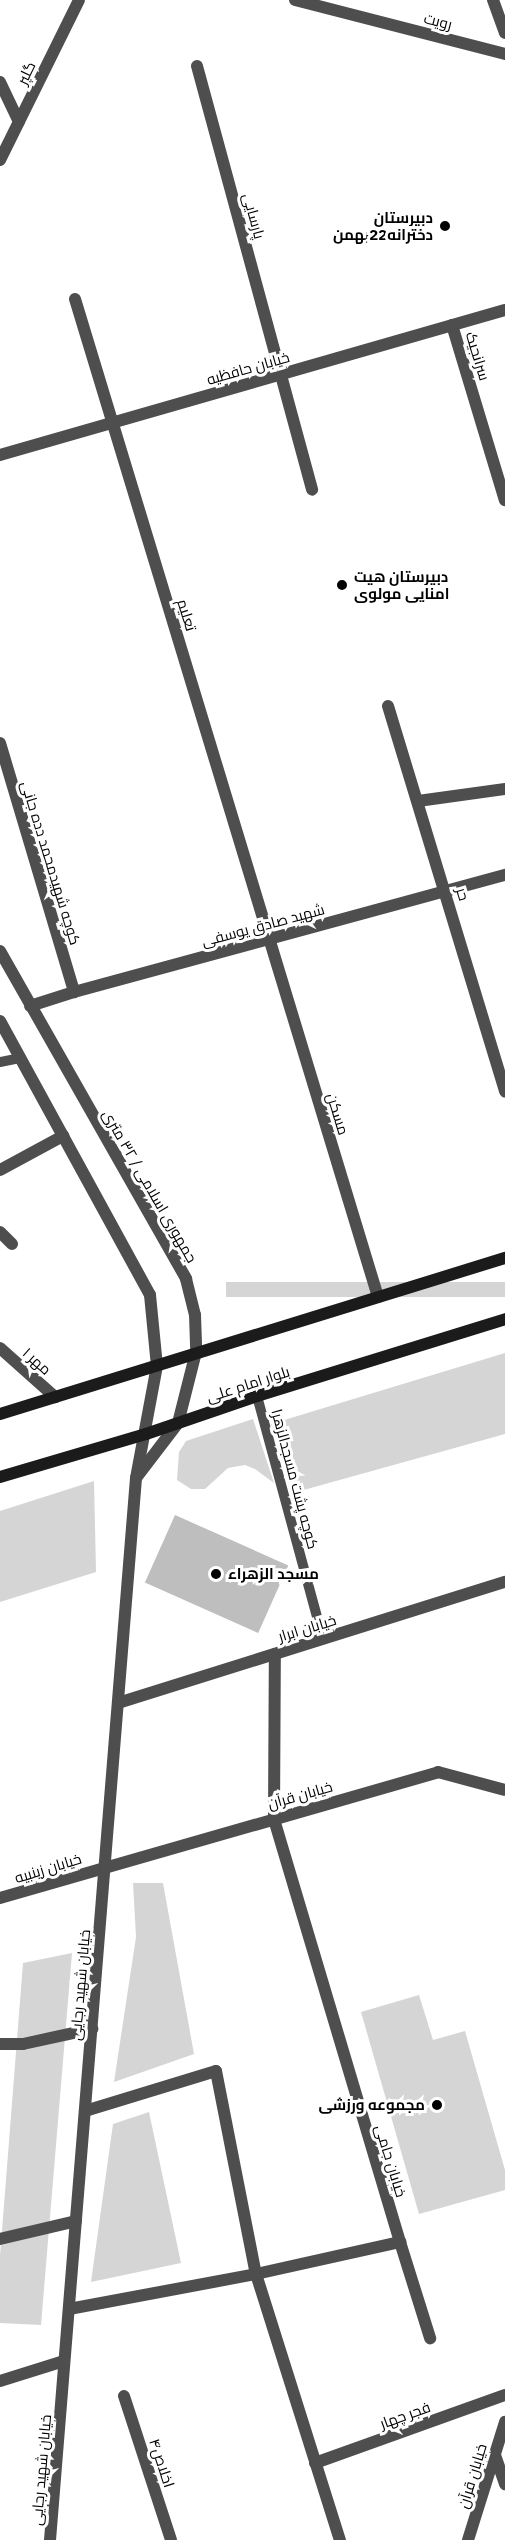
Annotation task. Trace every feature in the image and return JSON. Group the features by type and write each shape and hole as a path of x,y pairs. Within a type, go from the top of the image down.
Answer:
{"main road":[{"path":"0,1414 505,1258"},
{"name":"بلوار امام علی","path":"0,1477 146,1434 257,1396 505,1319"}],"street":[{"name":"گلپر","path":"0,160 79,0"},
{"name":"رویت","path":"295,0 505,54"},
{"path":"493,0 505,33"},
{"name":"پارسایی","path":"197,66 312,490"},
{"path":"0,82 19,122"},
{"name":"تعلیم","path":"75,299 270,939"},
{"name":"خیابان حافظیه","path":"0,455 505,310"},
{"name":"سرانجیک","path":"452,325 505,500"},
{"name":"حر","path":"388,706 446,890 505,1092"},
{"name":"کوچه شهیدمحمد دده جانی","path":"0,743 74,992"},
{"path":"417,801 505,789"},
{"name":"شهید صادق یوسفی","path":"30,1006 505,875"},
{"name":"مسکن","path":"270,939 378,1297"},
{"name":"جمهوری اسلامی / ۳۲ متری","path":"0,951 186,1279 195,1315 196,1352 178,1423 136,1478"},
{"path":"0,1021 150,1295 157,1366"},
{"path":"0,1170 63,1136"},
{"path":"0,1232 12,1244"},
{"name":"مهر ۱","path":"0,1348 55,1397"},
{"name":"خیابان شهید رجایی","path":"50,2540 136,1478 157,1366"},
{"name":"خیابان ابرار","path":"118,1703 505,1582"},
{"name":"خیابان جامی","path":"275,1654 274,1818 430,2338"},
{"name":"خیابان قرآن","path":"105,1867 438,1772 505,1790"},
{"name":"خیابان زینبیه","path":"0,1898 105,1867"},
{"path":"0,2043 22,2044 92,2029"},
{"path":"85,2111 216,2071 256,2274 340,2540"},
{"path":"0,2239 76,2221"},
{"path":"69,2309 256,2274 400,2242"},
{"path":"0,2381 64,2361"},
{"name":"فجر چهار","path":"315,2463 505,2395"},
{"name":"اخلاص۴","path":"124,2396 171,2540"},
{"name":"خیابان قرآن","path":"468,2540 505,2422"},
{"path":"495,2455 505,2484"}],"lane":[{"path":"0,1062 20,1058"},
{"name":"کوچه پشت مسجدالزهرا","path":"257,1396 323,1639"}],"shaded area":[{"path":"226,1282 505,1282 505,1297 226,1297"},
{"path":"505,1353 505,1434 300,1491 271,1424"},
{"path":"253,1419 274,1483 255,1469 245,1465 228,1468 205,1489 191,1489 177,1480 179,1452 186,1441"},
{"path":"94,1481 96,1572 0,1602 0,1511"},
{"path":"133,1883 163,1883 194,2054 114,2082 136,1937"},
{"path":"72,1953 41,2325 0,2323 0,2256 23,1963"},
{"name":"مجموعه ورزشی","path":"419,1995 433,2040 465,2031 505,2170 505,2190 419,2214 361,2012"},
{"path":"149,2112 181,2263 91,2282 113,2124"}],"building":[{"name":"مسجد الزهراء","path":"175,1515 288,1565 258,1633 145,1583"}],"place":[{"name":"دبیرستان دخترانه22بهمن","path":"445,226"},
{"name":"دبیرستان هیت امنایی مولوی","path":"342,585"},
{"name":"مسجد الزهراء","path":"216,1574"},
{"name":"مجموعه ورزشی","path":"437,2105"}]}
